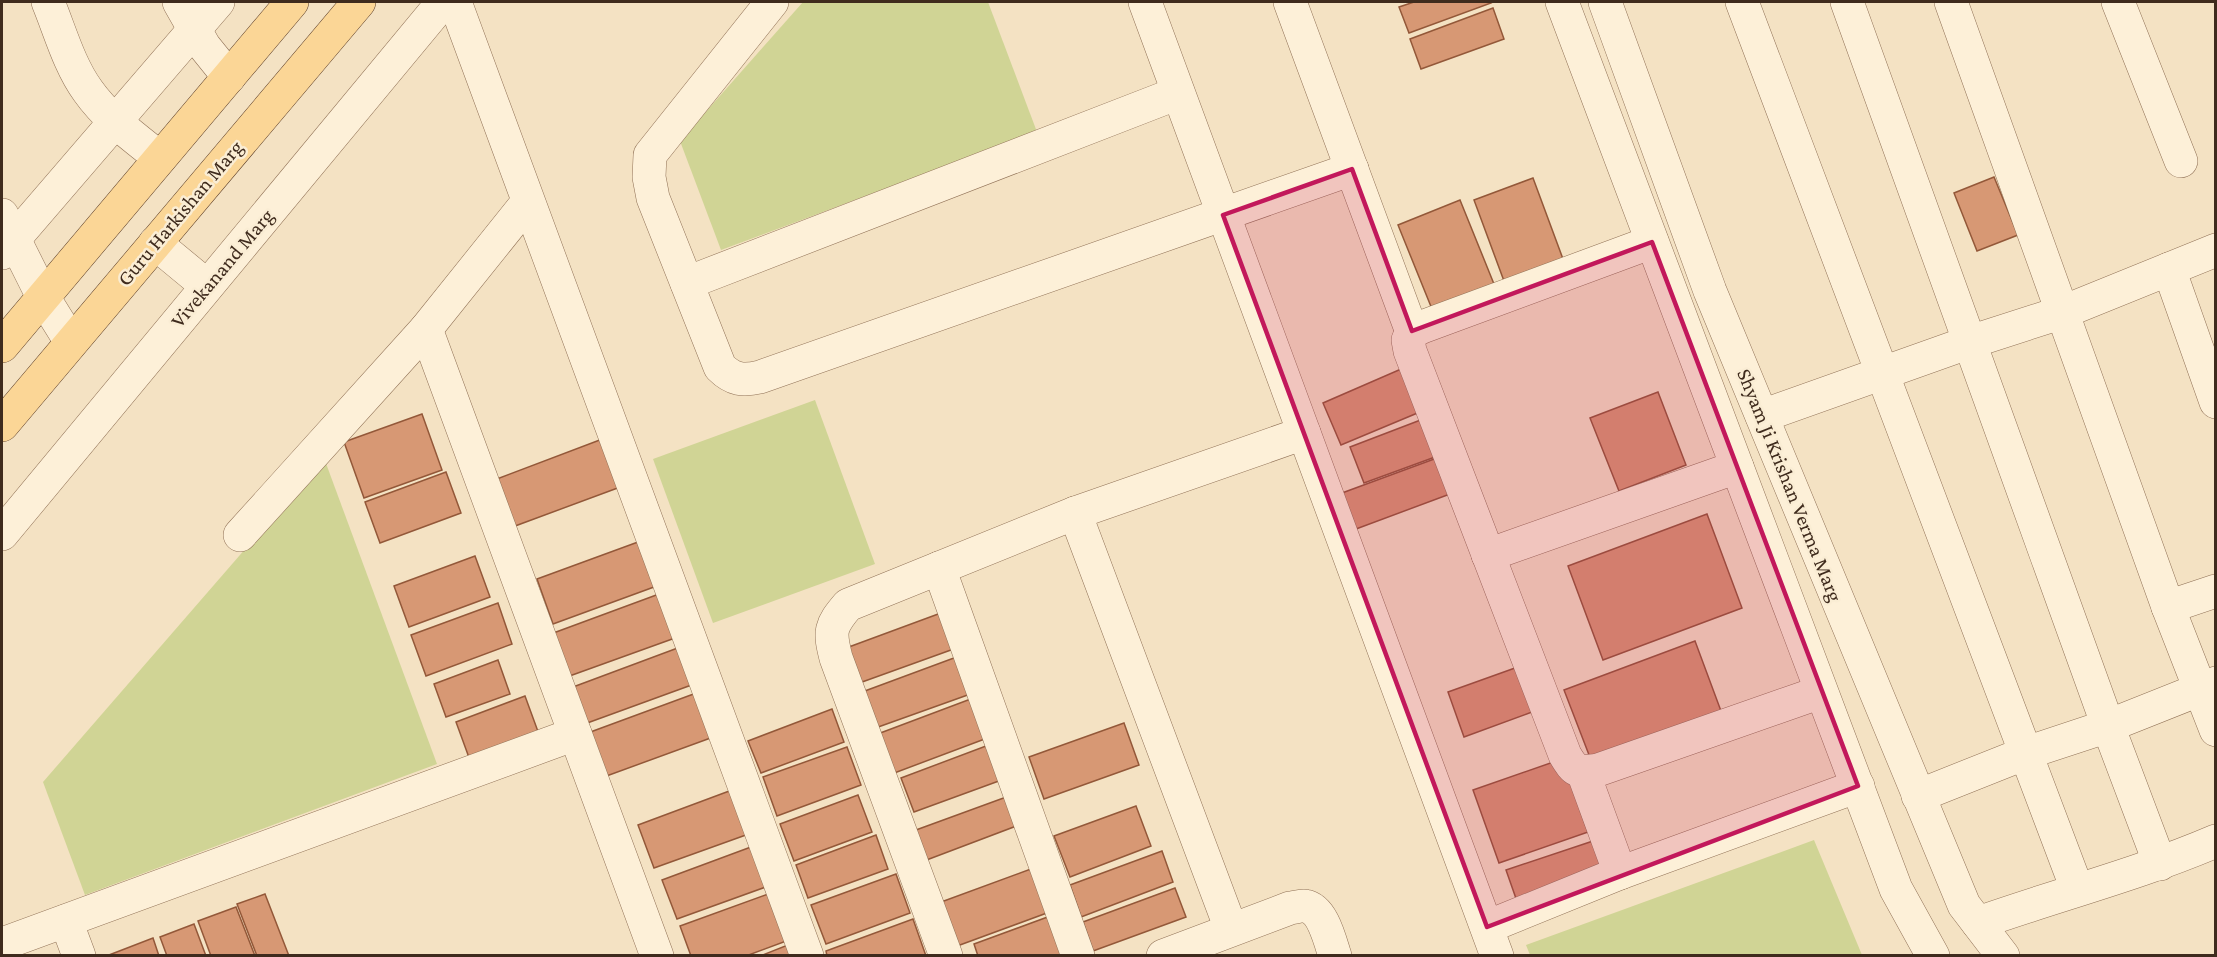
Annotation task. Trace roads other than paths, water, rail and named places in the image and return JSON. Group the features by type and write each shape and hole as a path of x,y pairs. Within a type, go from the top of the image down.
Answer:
{"main road":[{"path":"2,346 292,2"},
{"name":"Guru Harkishan Marg","path":"2,425 359,2"}],"street":[{"path":"48,2 78,75 88,91 115,120 160,158"},
{"path":"179,2 194,31 229,77"},
{"path":"71,342 5,236 115,120 218,2"},
{"name":"Vivekanand Marg","path":"2,534 443,2"},
{"path":"454,2 807,956"},
{"path":"772,2 650,155 649,177 653,198 720,367 730,377 746,381 1352,169"},
{"path":"1145,2 1492,941 1620,873 1858,786"},
{"path":"1290,2 1412,332"},
{"name":"Shyam Ji Krishan Verma Marg","path":"1562,2 1896,889 1932,956"},
{"name":"Shyam Ji Krishan Verma Marg","path":"1605,2 1710,291 1918,795 1964,905 2003,956"},
{"path":"1742,2 2077,889"},
{"path":"1847,2 2160,864"},
{"path":"1951,2 2168,607 2207,686 2216,729"},
{"path":"2118,2 2181,160"},
{"path":"687,283 1178,93"},
{"path":"240,535 426,329 527,203"},
{"path":"1652,242 1412,332 1408,340 1410,351 1564,755 1573,769 1583,772 1598,770 1821,692"},
{"path":"155,243 207,286"},
{"path":"1762,416 1970,342 2063,312 2216,250"},
{"path":"2169,269 2206,342 2216,402"},
{"path":"426,329 657,956"},
{"path":"946,956 836,657 831,637 833,621 848,605 1076,513 1304,433"},
{"path":"1488,555 1737,467"},
{"path":"1076,513 1231,929"},
{"path":"939,568 1078,956"},
{"path":"2168,607 2216,591"},
{"path":"1918,795 2026,753 2108,726 2207,686"},
{"path":"2,944 575,734"},
{"path":"1583,772 1620,873"},
{"path":"1978,923 2077,889 2160,864 2216,841"},
{"path":"1163,956 1290,908 1305,906 1315,912 1323,924 1335,956"},
{"path":"66,921 79,956"}]}
